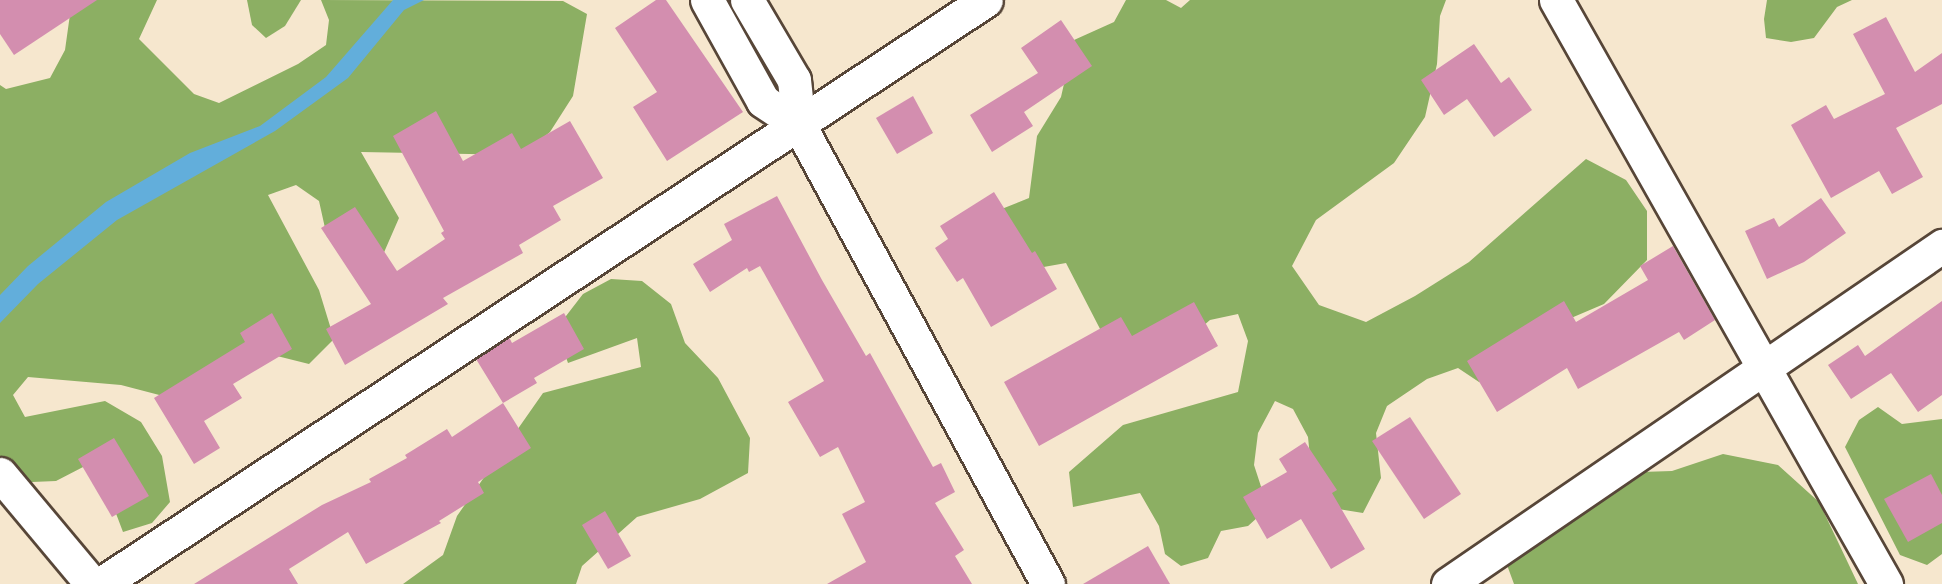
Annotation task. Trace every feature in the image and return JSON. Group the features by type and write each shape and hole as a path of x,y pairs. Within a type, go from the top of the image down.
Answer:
{"street":[{"path":"707,0 764,101 799,125"},
{"path":"747,0 794,80 799,125 1048,584"},
{"path":"101,584 986,0"},
{"path":"1556,0 1886,584"},
{"path":"1448,584 1765,370 1942,246"},
{"path":"0,474 92,584"}],"green space":[{"path":"72,0 157,0 139,39 194,94 219,103 298,64 326,45 329,20 321,0 563,1 587,14 573,96 550,132 522,155 361,152 399,218 382,257 327,237 319,201 296,185 268,195 319,290 334,339 309,364 273,355 167,397 121,385 28,377 13,395 25,417 105,401 141,422 162,456 170,502 152,523 123,532 109,495 85,466 56,481 8,483 0,473 0,85 6,89 50,78 65,50"},
{"path":"247,0 301,0 285,26 266,38 252,25"},
{"path":"1126,0 1166,0 1181,8 1190,0 1446,0 1440,16 1437,64 1425,117 1394,163 1316,220 1292,266 1319,305 1366,322 1415,296 1469,262 1586,159 1626,180 1647,211 1647,260 1604,304 1557,324 1516,392 1479,382 1458,368 1427,379 1387,406 1376,433 1381,478 1363,513 1332,508 1312,477 1308,437 1293,409 1275,401 1258,433 1254,465 1268,508 1248,526 1221,531 1208,558 1181,566 1165,554 1159,526 1140,493 1073,507 1069,472 1123,425 1238,392 1248,341 1238,314 1210,320 1160,363 1114,356 1066,263 1038,268 989,214 1029,198 1037,136 1061,97 1074,40 1114,22"},
{"path":"1767,0 1852,0 1837,7 1814,38 1791,42 1766,38 1764,19"},
{"path":"611,279 642,281 671,304 685,343 718,378 750,438 748,473 700,499 637,517 582,566 576,584 403,584 443,555 457,516 543,393 641,367 637,338 568,363 556,329 583,294"},
{"path":"1878,407 1902,424 1942,419 1942,554 1927,565 1900,555 1845,447 1859,420"},
{"path":"1723,454 1778,465 1819,502 1858,584 1514,584 1507,565 1554,510 1641,472 1672,471"}],"water":[{"path":"393,0 424,0 404,10 348,78 275,131 117,220 38,284 0,323 0,295 28,266 106,202 190,153 260,126 326,77"}],"building":[{"path":"0,0 97,0 14,55 0,34"},
{"path":"656,0 666,0 743,112 667,161 633,107 657,92 615,28"},
{"path":"1886,17 1915,72 1942,53 1942,104 1896,128 1923,177 1892,194 1879,171 1831,198 1791,125 1826,105 1834,119 1885,94 1853,34"},
{"path":"1061,20 1092,66 1024,112 1033,126 992,152 970,115 1038,73 1021,48"},
{"path":"1474,44 1501,83 1509,77 1532,110 1494,137 1467,99 1444,115 1421,80"},
{"path":"913,96 933,133 897,154 876,118"},
{"path":"436,111 463,161 512,133 521,149 570,121 603,178 553,206 561,220 519,245 523,253 443,298 448,304 345,365 326,329 371,304 321,228 355,207 397,271 445,239 441,233 444,231 393,136"},
{"path":"994,192 1032,253 1035,251 1057,289 991,327 963,278 957,282 935,248 948,239 940,226"},
{"path":"777,196 822,280 866,356 870,353 933,467 941,463 955,492 935,503 964,550 955,556 972,584 827,584 866,562 842,514 865,502 838,447 820,457 788,402 824,381 760,266 749,272 747,268 710,292 693,264 732,240 724,224"},
{"path":"1821,198 1846,233 1804,262 1767,279 1745,231 1774,218 1779,227"},
{"path":"1673,246 1715,320 1684,340 1679,332 1578,389 1567,368 1497,412 1467,361 1564,301 1576,322 1648,280 1640,266"},
{"path":"1942,301 1942,395 1918,412 1891,373 1851,399 1828,365 1858,345 1865,356"},
{"path":"1194,302 1218,346 1039,446 1004,382 1121,317 1132,336"},
{"path":"272,313 292,349 233,384 242,398 204,421 220,448 194,464 154,398 245,342 240,333"},
{"path":"564,313 584,349 534,378 537,383 503,403 476,359 509,337 512,343"},
{"path":"503,403 531,448 478,482 484,493 439,521 441,523 366,564 348,532 289,569 298,584 194,584 322,505 371,482 369,479 407,458 405,455 447,429 452,437"},
{"path":"1410,417 1461,494 1424,519 1372,441"},
{"path":"114,438 149,496 112,517 78,459"},
{"path":"1305,442 1337,490 1332,493 1365,549 1331,569 1301,519 1267,539 1243,497 1287,472 1279,459"},
{"path":"1931,474 1942,495 1942,523 1908,542 1884,499"},
{"path":"605,511 631,556 608,569 582,525"},
{"path":"1148,546 1170,584 1083,584"}]}
